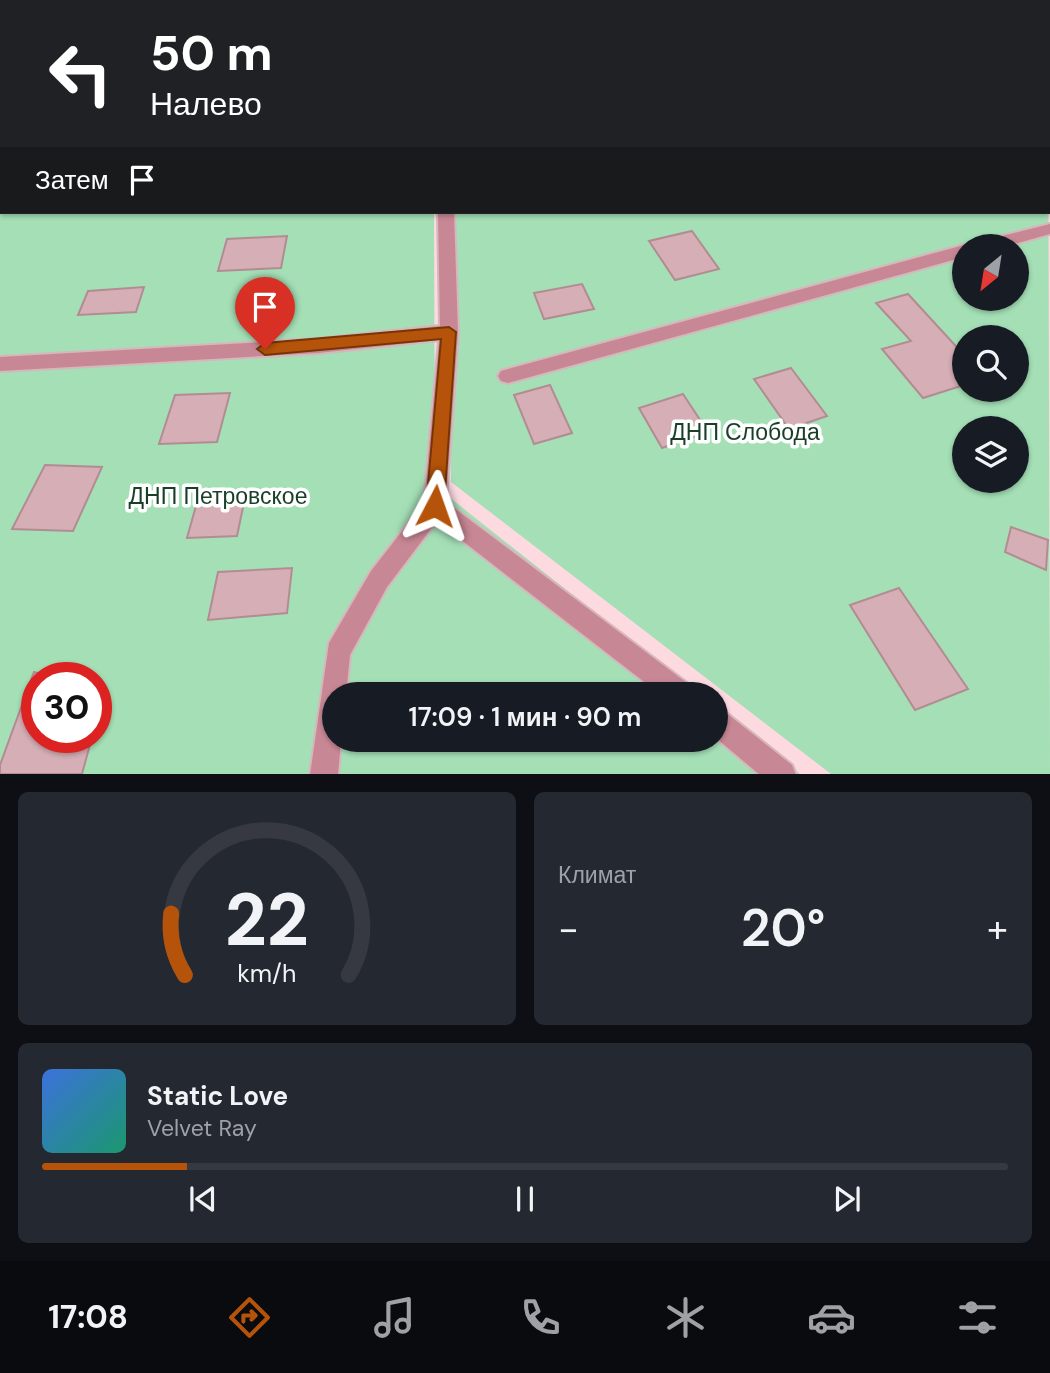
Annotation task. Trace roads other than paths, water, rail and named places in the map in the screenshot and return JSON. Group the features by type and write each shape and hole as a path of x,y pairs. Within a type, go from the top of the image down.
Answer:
{"street":[{"path":"324,774 338,652 379,579 435,506 449,332 446,214"},
{"path":"1029,234 1050,229"},
{"path":"508,376 952,254"},
{"path":"0,364 318,346 449,332"},
{"path":"435,506 665,682"},
{"path":"728,731 781,774"}],"park label":[{"name":"ДНП Слобода","path":"745,432"},
{"name":"ДНП Петровское","path":"218,496"}]}
